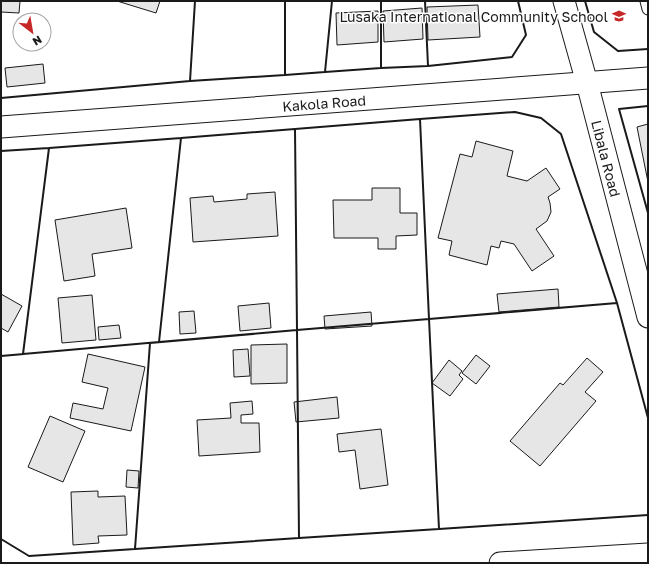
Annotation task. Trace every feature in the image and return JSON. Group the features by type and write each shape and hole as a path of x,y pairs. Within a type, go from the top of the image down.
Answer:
{"street":[{"name":"Libala Road","path":"564,1 588,83 648,317"},
{"name":"Kakola Road","path":"1,127 648,78"},
{"path":"500,563 648,554"}],"lane":[{"path":"646,1 648,9"}],"building":[{"path":"1,1 20,1 19,12 1,12"},
{"path":"117,1 160,1 156,13"},
{"path":"478,5 480,37 428,40 427,7"},
{"path":"422,8 423,39 384,42 383,11"},
{"path":"378,11 378,42 337,45 336,13"},
{"path":"43,64 45,83 7,87 5,68"},
{"path":"648,124 648,182 637,127"},
{"path":"476,141 513,151 507,176 527,181 546,168 560,189 548,197 551,212 547,221 536,229 554,256 532,271 514,244 501,241 499,248 491,246 487,265 449,255 452,241 438,238 460,154 472,157"},
{"path":"372,188 400,188 400,213 417,213 417,235 396,236 396,249 378,249 378,238 334,238 333,200 372,200"},
{"path":"275,192 278,236 193,242 190,198 213,196 214,202 247,199 247,194"},
{"path":"126,208 132,248 92,254 95,276 64,281 55,220"},
{"path":"558,289 559,307 499,312 497,294"},
{"path":"1,294 22,306 8,332 1,328"},
{"path":"92,295 96,340 62,343 58,298"},
{"path":"269,303 271,328 240,331 238,306"},
{"path":"194,311 196,333 180,334 179,312"},
{"path":"371,312 372,326 325,329 324,316"},
{"path":"119,325 121,338 99,340 98,327"},
{"path":"287,344 287,383 251,384 251,345"},
{"path":"248,349 250,376 234,377 233,350"},
{"path":"88,354 145,367 131,431 70,418 73,403 103,409 108,388 82,382"},
{"path":"476,355 490,366 476,384 462,373"},
{"path":"587,358 603,372 585,392 596,401 540,466 510,441 560,383 563,385"},
{"path":"449,360 462,371 459,375 463,379 450,396 432,383"},
{"path":"337,397 339,418 296,422 294,402"},
{"path":"252,401 253,414 241,415 241,423 259,423 260,452 199,456 197,420 231,418 230,403"},
{"path":"50,416 85,431 63,482 28,467"},
{"path":"381,429 388,485 360,489 355,450 339,452 337,434"},
{"path":"127,470 139,471 138,488 126,487"},
{"path":"98,491 98,497 125,496 127,535 98,536 99,543 73,545 71,492"}],"wall":[{"path":"1,98 190,81 195,1"},
{"path":"190,80 285,75 285,1"},
{"path":"332,1 325,72 381,68 381,1"},
{"path":"425,1 428,66 512,57 526,35 518,1"},
{"path":"585,1 594,32 618,51 648,49"},
{"path":"381,68 428,65"},
{"path":"285,74 325,71"},
{"path":"648,106 619,109 648,213"},
{"path":"515,112 541,118 561,134 617,303 429,319 420,119 515,112"},
{"path":"420,119 429,319 297,330 295,129 420,119"},
{"path":"295,129 297,330 159,342 181,138 295,129"},
{"path":"181,138 159,342 23,354 49,148 181,138"},
{"path":"1,151 49,149"},
{"path":"557,308 617,303 648,418"},
{"path":"501,313 429,319 439,529 648,515"},
{"path":"429,319 439,529 299,538 297,330 429,319"},
{"path":"297,330 299,538 135,549 150,343 297,330"},
{"path":"1,356 24,354"},
{"path":"1,539 29,556 135,549 135,547"}],"place":[{"name":"Lusaka International Community School","path":"619,16"}]}
